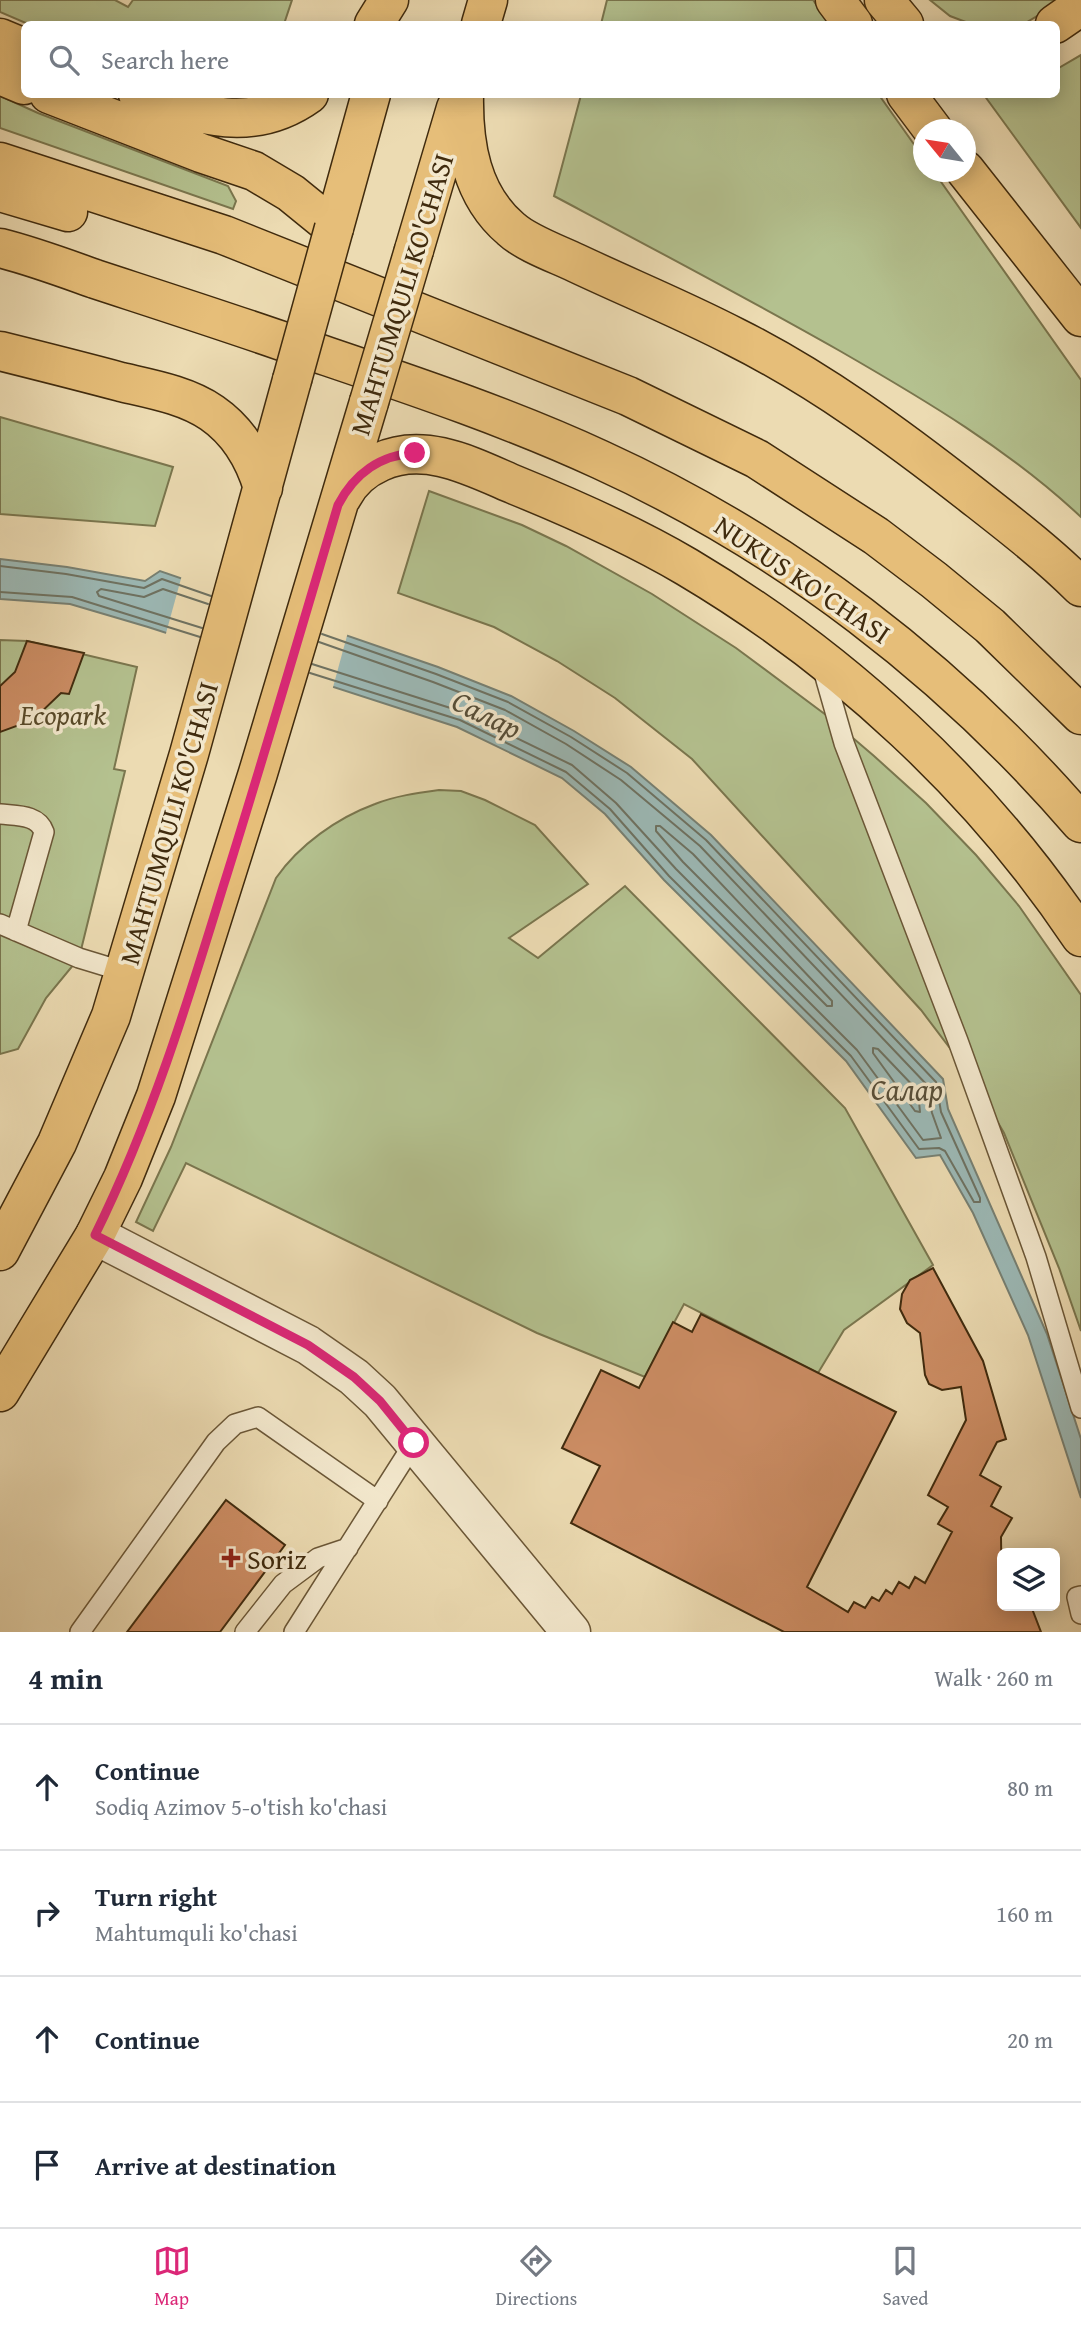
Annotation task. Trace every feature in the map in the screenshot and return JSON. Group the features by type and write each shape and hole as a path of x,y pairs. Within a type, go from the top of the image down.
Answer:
{"main road":[{"path":"376,21 389,0"},
{"path":"391,21 397,0"},
{"path":"482,21 488,0"},
{"path":"835,0 851,21"},
{"path":"884,0 902,21"},
{"path":"1059,21 1081,6"},
{"path":"0,38 21,47"},
{"path":"0,75 21,84"},
{"path":"59,98 254,171 291,193 334,228"},
{"path":"151,98 201,114 250,118 271,115 302,98"},
{"name":"MAHTUMQULI KO'CHASI","path":"5,1231 78,1098 111,1016 189,754 370,98"},
{"name":"MAHTUMQULI KO'CHASI","path":"0,1392 95,1235 123,1178 156,1096 258,773 462,98"},
{"path":"463,98 463,125 471,167 488,204 512,231 736,337 824,389 912,448 1081,587"},
{"path":"908,98 924,119"},
{"path":"0,162 224,235 628,396 757,459 876,536 962,603 1036,668 1081,715"},
{"path":"974,182 1081,317"},
{"path":"0,192 217,256 495,344"},
{"name":"NUKUS KO'CHASI","path":"0,248 475,407 602,460 725,525 784,562 897,643 950,688 1042,778 1081,823"},
{"path":"0,351 166,393 211,412 244,446 258,471 263,488"},
{"path":"338,505 346,488 359,475 389,458 415,453 444,457 573,509 684,565 774,622 900,727 973,800 1010,842 1081,937"}],"street":[{"path":"95,1235 308,1345 354,1377 380,1401 570,1632"}],"lane":[{"path":"820,659 844,743 958,1041 1035,1257 1081,1408"},
{"path":"0,814 32,818 41,824 44,832 8,928 79,958 125,972"},
{"path":"80,1632 216,1442 235,1424 258,1418 378,1501"},
{"path":"294,1632 414,1443"},
{"path":"245,1632 284,1584 318,1558 348,1548"}],"green space":[{"path":"0,0 115,0 128,7 133,0 292,0 285,21 21,21 0,12"},
{"path":"607,0 813,0 828,21 602,21"},
{"path":"930,0 1064,0 1029,21 963,21 950,16"},
{"path":"1081,55 1081,228 986,98 1060,98 1060,67"},
{"path":"0,96 228,186 236,201 233,209 0,128"},
{"path":"580,98 881,98 913,143 913,182 941,182 1081,380 1081,517 1024,469 965,427 769,311 554,196"},
{"path":"0,417 173,467 155,526 0,514"},
{"path":"429,491 522,525 566,546 652,594 736,648 826,715 926,803 976,855 1019,906 1081,995 1081,1331 1059,1268 1004,1133 971,1076 921,1010 692,759 615,698 557,661 494,627 398,593"},
{"name":"Ecopark","path":"0,640 27,641 137,667 114,769 125,771 79,958 46,998 18,1049 0,1054"},
{"path":"439,790 461,791 535,825 588,884 509,938 538,958 625,886 845,1108 933,1265 844,1330 818,1373 684,1304 645,1377 537,1333 186,1163 153,1231 136,1222 171,1147 276,878 307,844 347,817 390,799"}],"water":[{"name":"Салар","path":"0,559 67,567 145,581 160,571 438,667 511,696 574,731 631,767 711,835 943,1079 948,1109 1047,1334 1081,1439 1081,1498 1028,1335 973,1213 940,1155 916,1158 846,1061 664,880 605,814 562,778 457,727 70,604 0,599"}],"pier":[{"path":"182,575 348,632 332,691 165,637"}],"building":[{"path":"27,641 84,653 69,694 61,693 33,720 0,732 0,686 15,672"},
{"path":"933,1268 983,1361 1006,1439 997,1442 980,1475 1001,1487 991,1506 1012,1518 1001,1537 1001,1548 997,1548 997,1611 1033,1611 1041,1632 784,1632 571,1523 600,1466 562,1448 601,1370 639,1388 673,1322 692,1332 701,1314 896,1412 807,1587 848,1612 854,1602 865,1608 872,1597 879,1601 886,1590 892,1594 899,1582 909,1588 915,1577 925,1583 952,1532 938,1524 948,1507 928,1495 966,1420 961,1387 942,1390 929,1384 925,1375 920,1333 907,1323 900,1309 902,1294 910,1280"},
{"path":"226,1500 285,1545 220,1632 127,1632"}],"place":[{"name":"Soriz","path":"231,1558"}],"route":[{"path":"414,1443 380,1401 354,1377 308,1345 95,1235 123,1178 156,1096 185,1012 338,505 346,488 373,465 402,454 415,453"}]}
